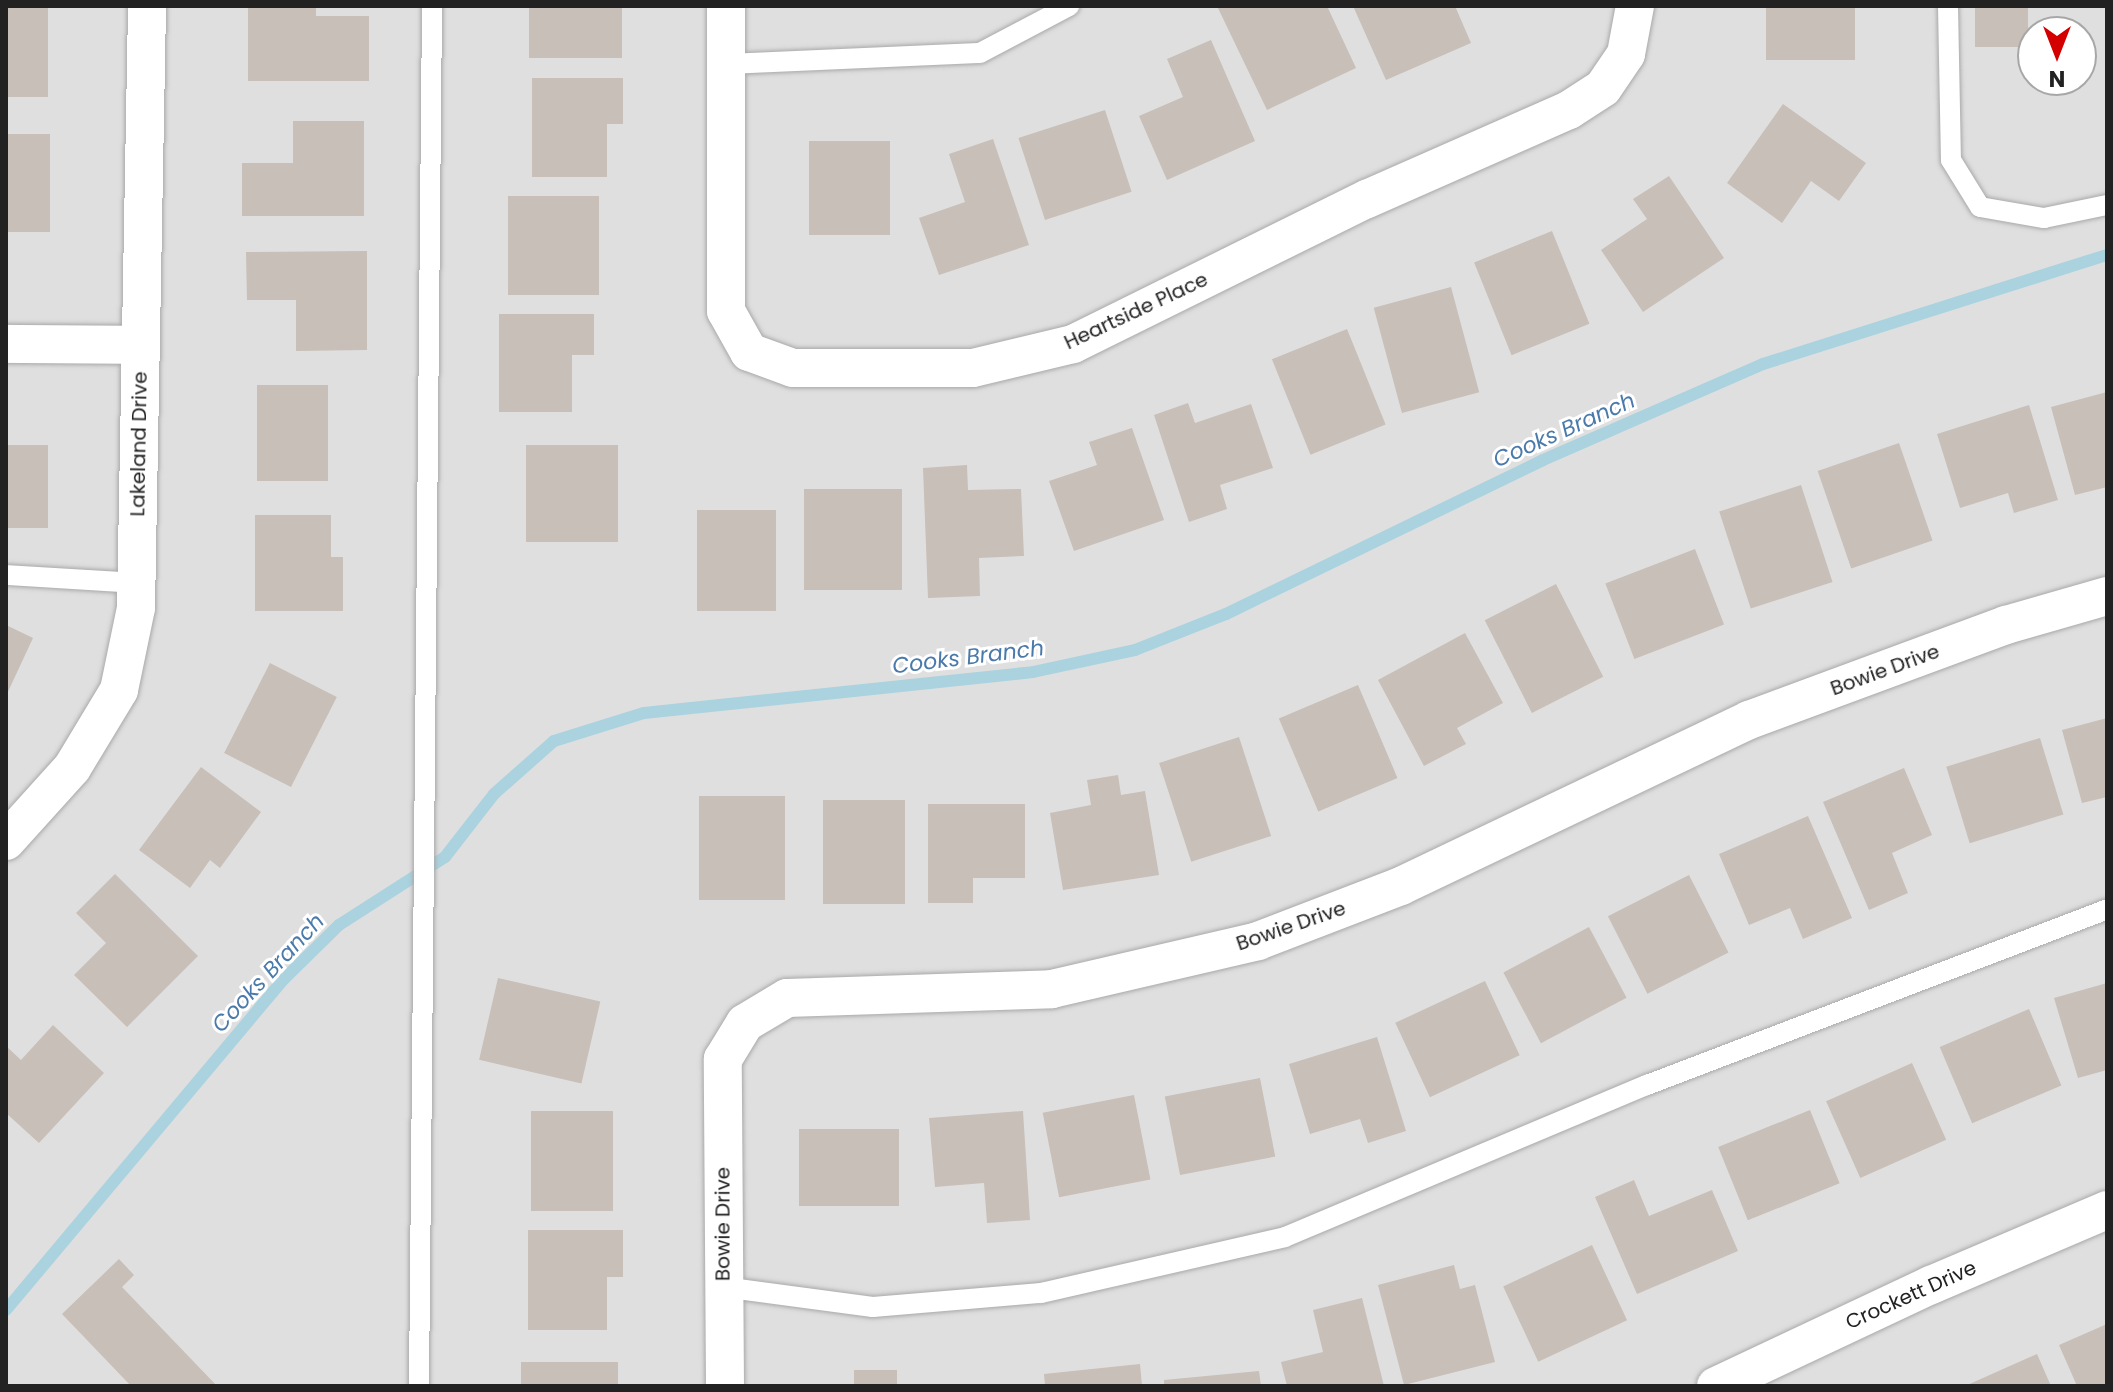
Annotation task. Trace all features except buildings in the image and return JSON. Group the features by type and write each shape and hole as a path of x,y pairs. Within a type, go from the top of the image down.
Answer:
{"street":[{"name":"Lakeland Drive","path":"6,841 72,768 119,690 136,583 147,6"},
{"name":"Heartside Place","path":"726,6 726,311 749,352 793,368 973,368 1073,344 1367,199 1569,110 1603,88 1626,54 1635,6"},
{"path":"6,344 140,345"},
{"name":"Bowie Drive","path":"725,1386 723,1059 745,1023 787,998 1052,989 1258,941 1401,886 1749,720 2006,625 2107,596"},
{"name":"Crockett Drive","path":"1716,1386 1931,1285 2107,1210"}],"lane":[{"path":"419,1386 432,6"},
{"path":"726,64 980,53 1069,6"},
{"path":"1948,6 1951,160 1980,207 2044,218 2107,205"},
{"path":"6,575 136,583"},
{"path":"723,1287 873,1307 1041,1293 1285,1237 1647,1085 2107,909"}],"shaded area":[{"path":"6,6 2107,6 2107,1386 6,1386"}],"waterway":[{"name":"Cooks Branch","path":"6,1310 284,979 339,925 445,857 494,794 554,741 644,713 1033,672 1135,650 1226,614 1543,460 1763,364 2107,255"}]}
